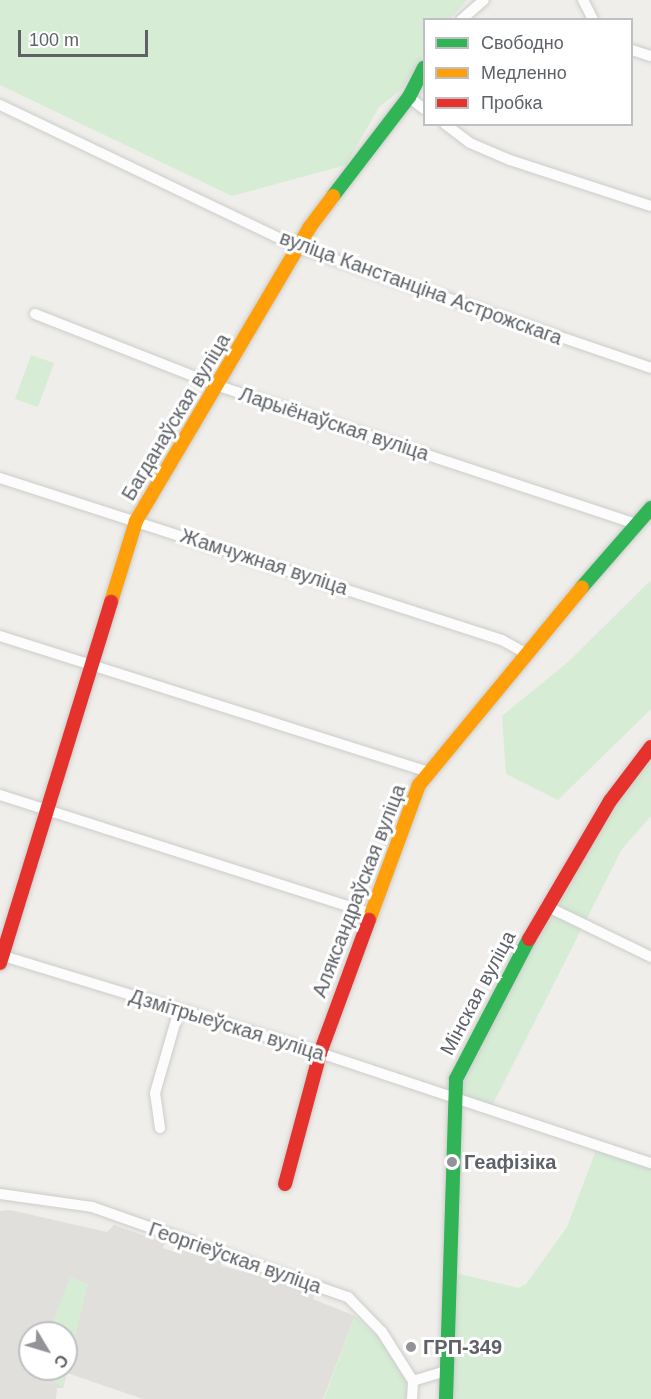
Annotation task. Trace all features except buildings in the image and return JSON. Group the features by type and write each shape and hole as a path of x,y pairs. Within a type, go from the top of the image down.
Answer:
{"street":[{"path":"463,18 484,0"},
{"path":"583,0 592,18"},
{"path":"633,50 651,56"},
{"name":"Багданаўская вуліца","path":"1,958 136,521 164,470 219,386 309,228 409,97 423,70"},
{"path":"409,97 423,108"},
{"name":"вуліца Канстанціна Астрожскага","path":"0,105 298,247 651,369"},
{"path":"448,126 470,143 510,160 651,206"},
{"name":"Ларыёнаўская вуліца","path":"35,314 219,386 637,524"},
{"name":"Жамчужная вуліца","path":"0,478 502,640 525,653"},
{"name":"Аляксандраўская вуліца","path":"285,1184 320,1053 410,805 428,772 525,653 651,508"},
{"path":"0,636 428,772"},
{"name":"Мінская вуліца","path":"446,1399 454,1098 460,1067 546,906 609,801 651,747"},
{"path":"0,795 369,913"},
{"path":"546,906 651,957"},
{"name":"Дзмітрыеўская вуліца","path":"1,958 320,1053 651,1163"},
{"path":"160,1128 155,1093 179,1010"},
{"name":"Георгіеўская вуліца","path":"0,1194 92,1207 348,1298 382,1332 413,1382"},
{"path":"412,1399 413,1382 446,1371"}],"shaded area":[{"path":"10,1210 107,1232 114,1225 165,1243 163,1248 181,1254 183,1248 222,1261 221,1266 315,1290 313,1299 355,1316 323,1399 143,1399 78,1377 78,1321 18,1321 18,1381 65,1381 63,1388 57,1388 56,1399 0,1399 0,1211"}],"green space":[{"path":"0,0 467,0 451,18 423,18 423,57 402,89 379,107 346,165 232,196 0,85"},
{"path":"31,355 54,363 38,407 15,399"},
{"path":"651,580 651,709 558,800 506,774 502,716 568,662"},
{"path":"651,747 651,816 622,849 490,1110 454,1098 546,906"},
{"path":"598,1145 651,1163 651,1399 446,1399 447,1271 518,1288 526,1284 567,1227"},
{"path":"70,1277 88,1284 78,1326 78,1321 54,1321"},
{"path":"355,1316 378,1337 408,1383 406,1399 324,1399"},
{"path":"53,1381 65,1381 63,1388"}],"traffic: fast":[{"path":"333,196 409,97 423,70"},
{"path":"582,587 651,508"},
{"path":"446,1399 456,1079 529,939"}],"traffic: slow":[{"path":"111,602 136,521 309,228 333,196"},
{"path":"369,920 419,785 582,587"}],"traffic: jam":[{"path":"0,963 111,602"},
{"path":"529,939 610,801 651,747"},
{"path":"285,1184 320,1053 369,920"}],"place":[{"name":"Геафізіка","path":"452,1162"},
{"name":"ГРП-349","path":"411,1347"}]}
